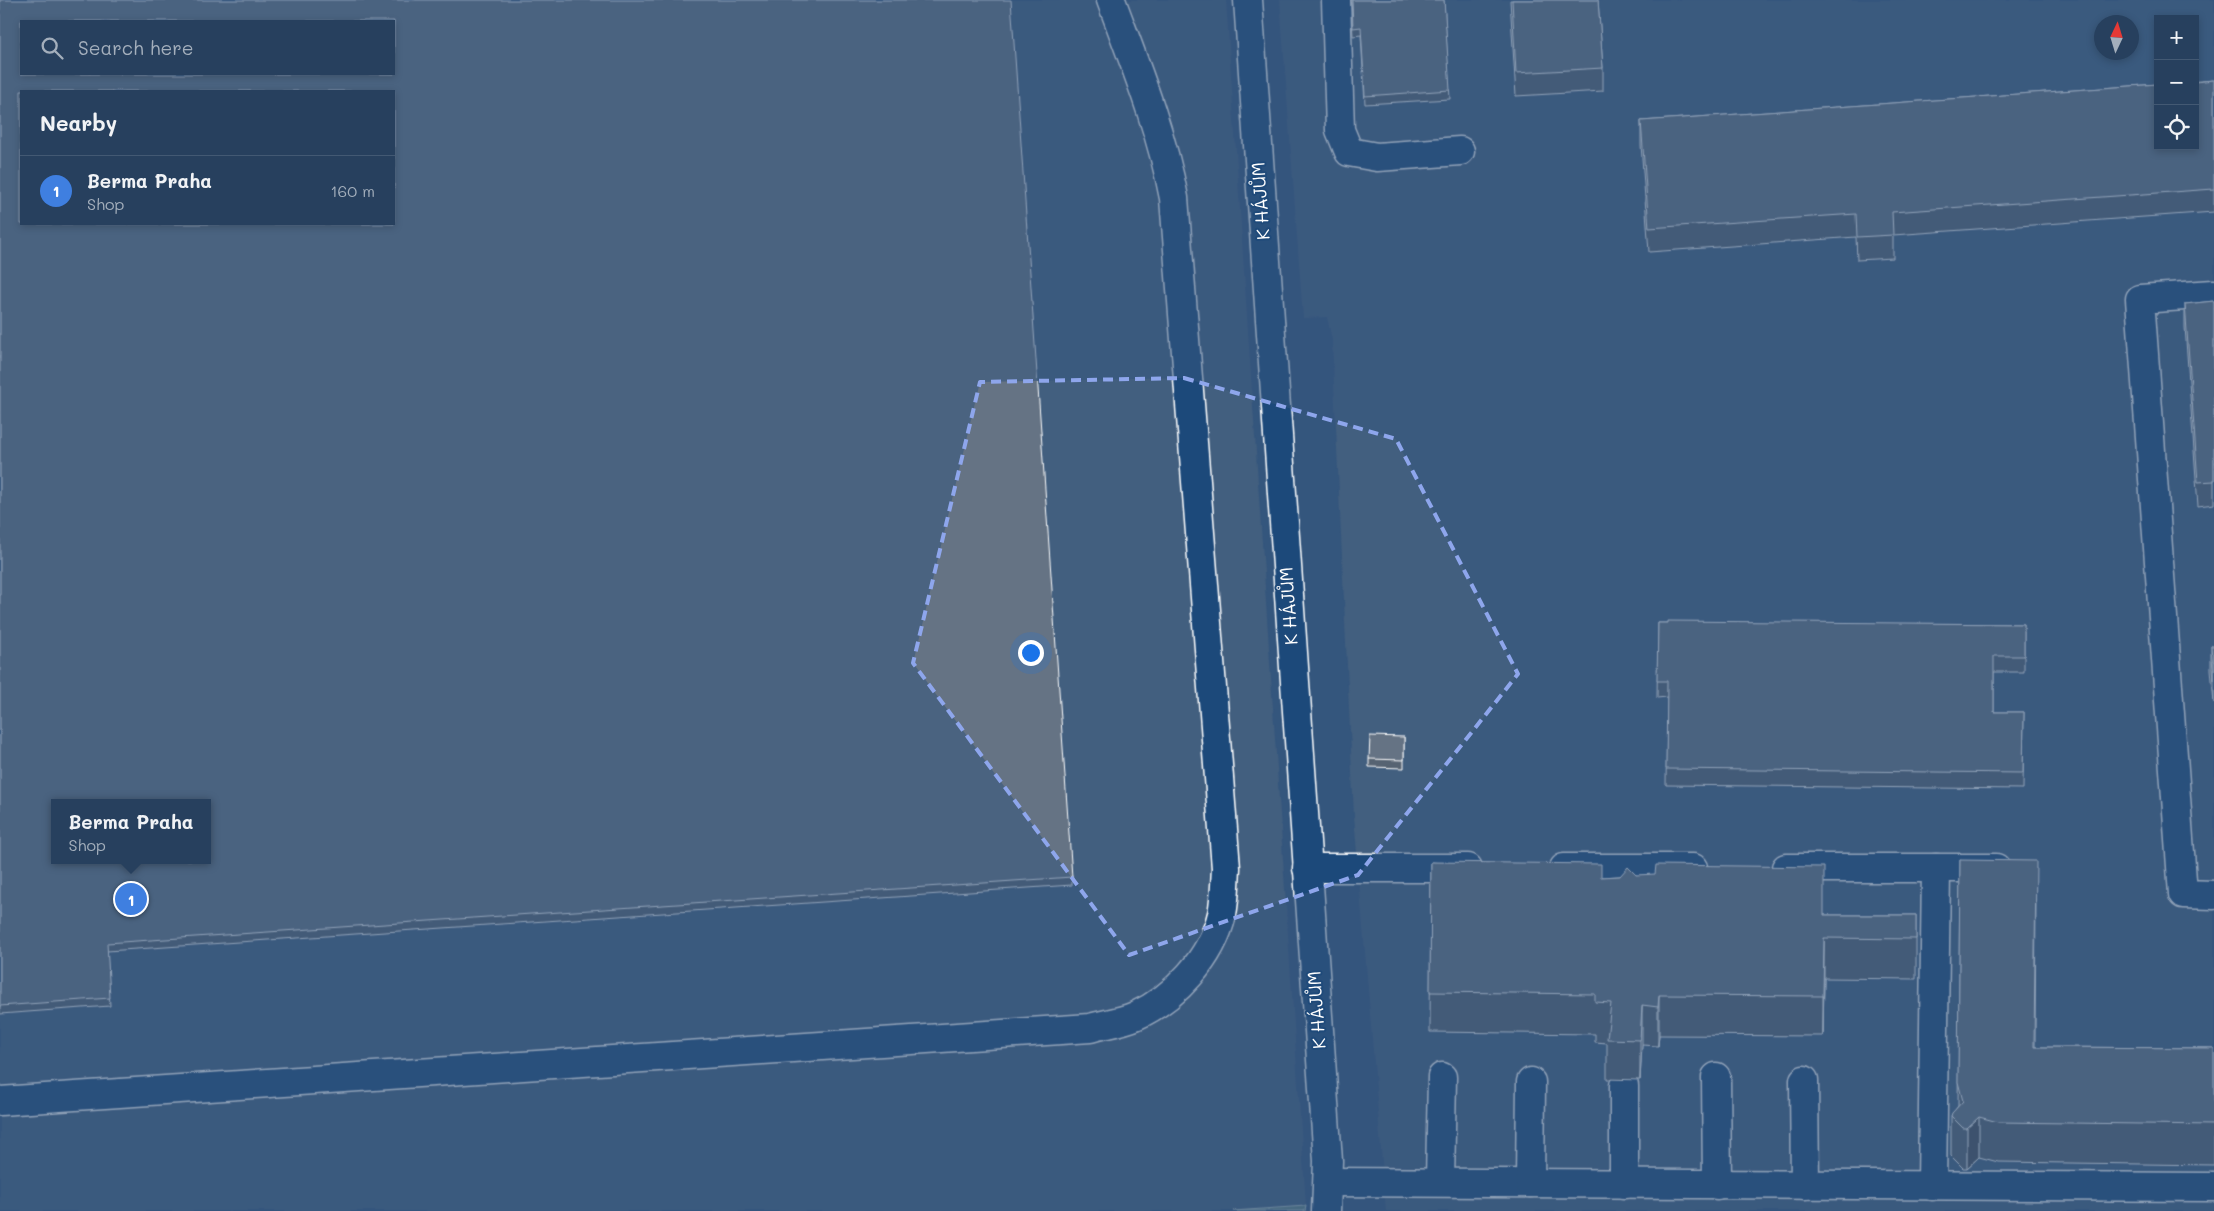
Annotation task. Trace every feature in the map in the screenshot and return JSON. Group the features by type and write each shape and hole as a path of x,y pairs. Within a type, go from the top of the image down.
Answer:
{"street":[{"path":"0,1101 1090,1028 1134,1016 1166,997 1189,975 1208,948 1222,916 1226,868 1174,198 1167,160 1155,121 1111,0"},
{"name":"K HÁJŮM","path":"1248,0 1308,868 1328,1182 1326,1211"},
{"path":"1336,0 1340,130 1349,152 1376,157 1460,151"},
{"path":"2214,294 2140,299 2183,894 2214,895"},
{"path":"1308,868 1492,868"},
{"path":"1540,868 1717,868"},
{"path":"1757,868 2024,868"},
{"path":"1932,1186 1936,868"},
{"path":"1440,1182 1442,1077"},
{"path":"1716,1077 1717,1184"},
{"path":"1804,1080 1805,1185"},
{"path":"1530,1183 1531,1082"},
{"path":"1624,1086 1624,1184"},
{"path":"1328,1182 2214,1187"}],"highlighted area":[{"path":"1184,378 1396,439 1518,674 1358,875 1129,955 913,663 980,382"}],"shaded area":[{"path":"0,0 1226,0 1306,1206 1233,1211 0,1211"},
{"path":"1280,0 2214,0 2214,1211 1386,1211 1354,816 1332,340 1327,317 1303,318"}],"green space":[{"path":"1306,1206 1305,1211 1233,1211"}],"building":[{"path":"0,0 1011,0 1072,877 107,943 110,998 0,1006"},
{"path":"1352,0 1444,0 1450,90 1365,96 1361,27 1353,28"},
{"path":"1512,0 1598,0 1603,68 1516,73"},
{"path":"2214,80 2214,189 1892,212 1893,235 1857,237 1856,214 1649,228 1641,121 2154,84 2154,150 2199,150 2199,82"},
{"path":"2214,301 2214,481 2198,482 2185,304"},
{"path":"1668,621 2024,624 2024,656 1994,656 1994,712 2024,712 2023,773 1666,769 1667,681 1657,681 1658,623 1668,623"},
{"path":"2211,646 2214,646 2214,680"},
{"path":"1370,736 1404,737 1404,760 1369,759"},
{"path":"1960,860 2036,861 2034,1047 2214,1048 2214,1125 1998,1122 1979,1117 1967,1128 1963,1128 1951,1116 1963,1101 1958,1082"},
{"path":"1431,862 1601,864 1601,877 1620,876 1628,867 1636,875 1655,874 1656,865 1824,867 1824,915 1916,915 1916,939 1824,938 1823,996 1659,995 1658,1007 1642,1005 1640,1040 1607,1039 1611,1003 1595,1002 1595,994 1430,992"}],"place":[{"name":"Berma Praha","path":"131,899"}]}
